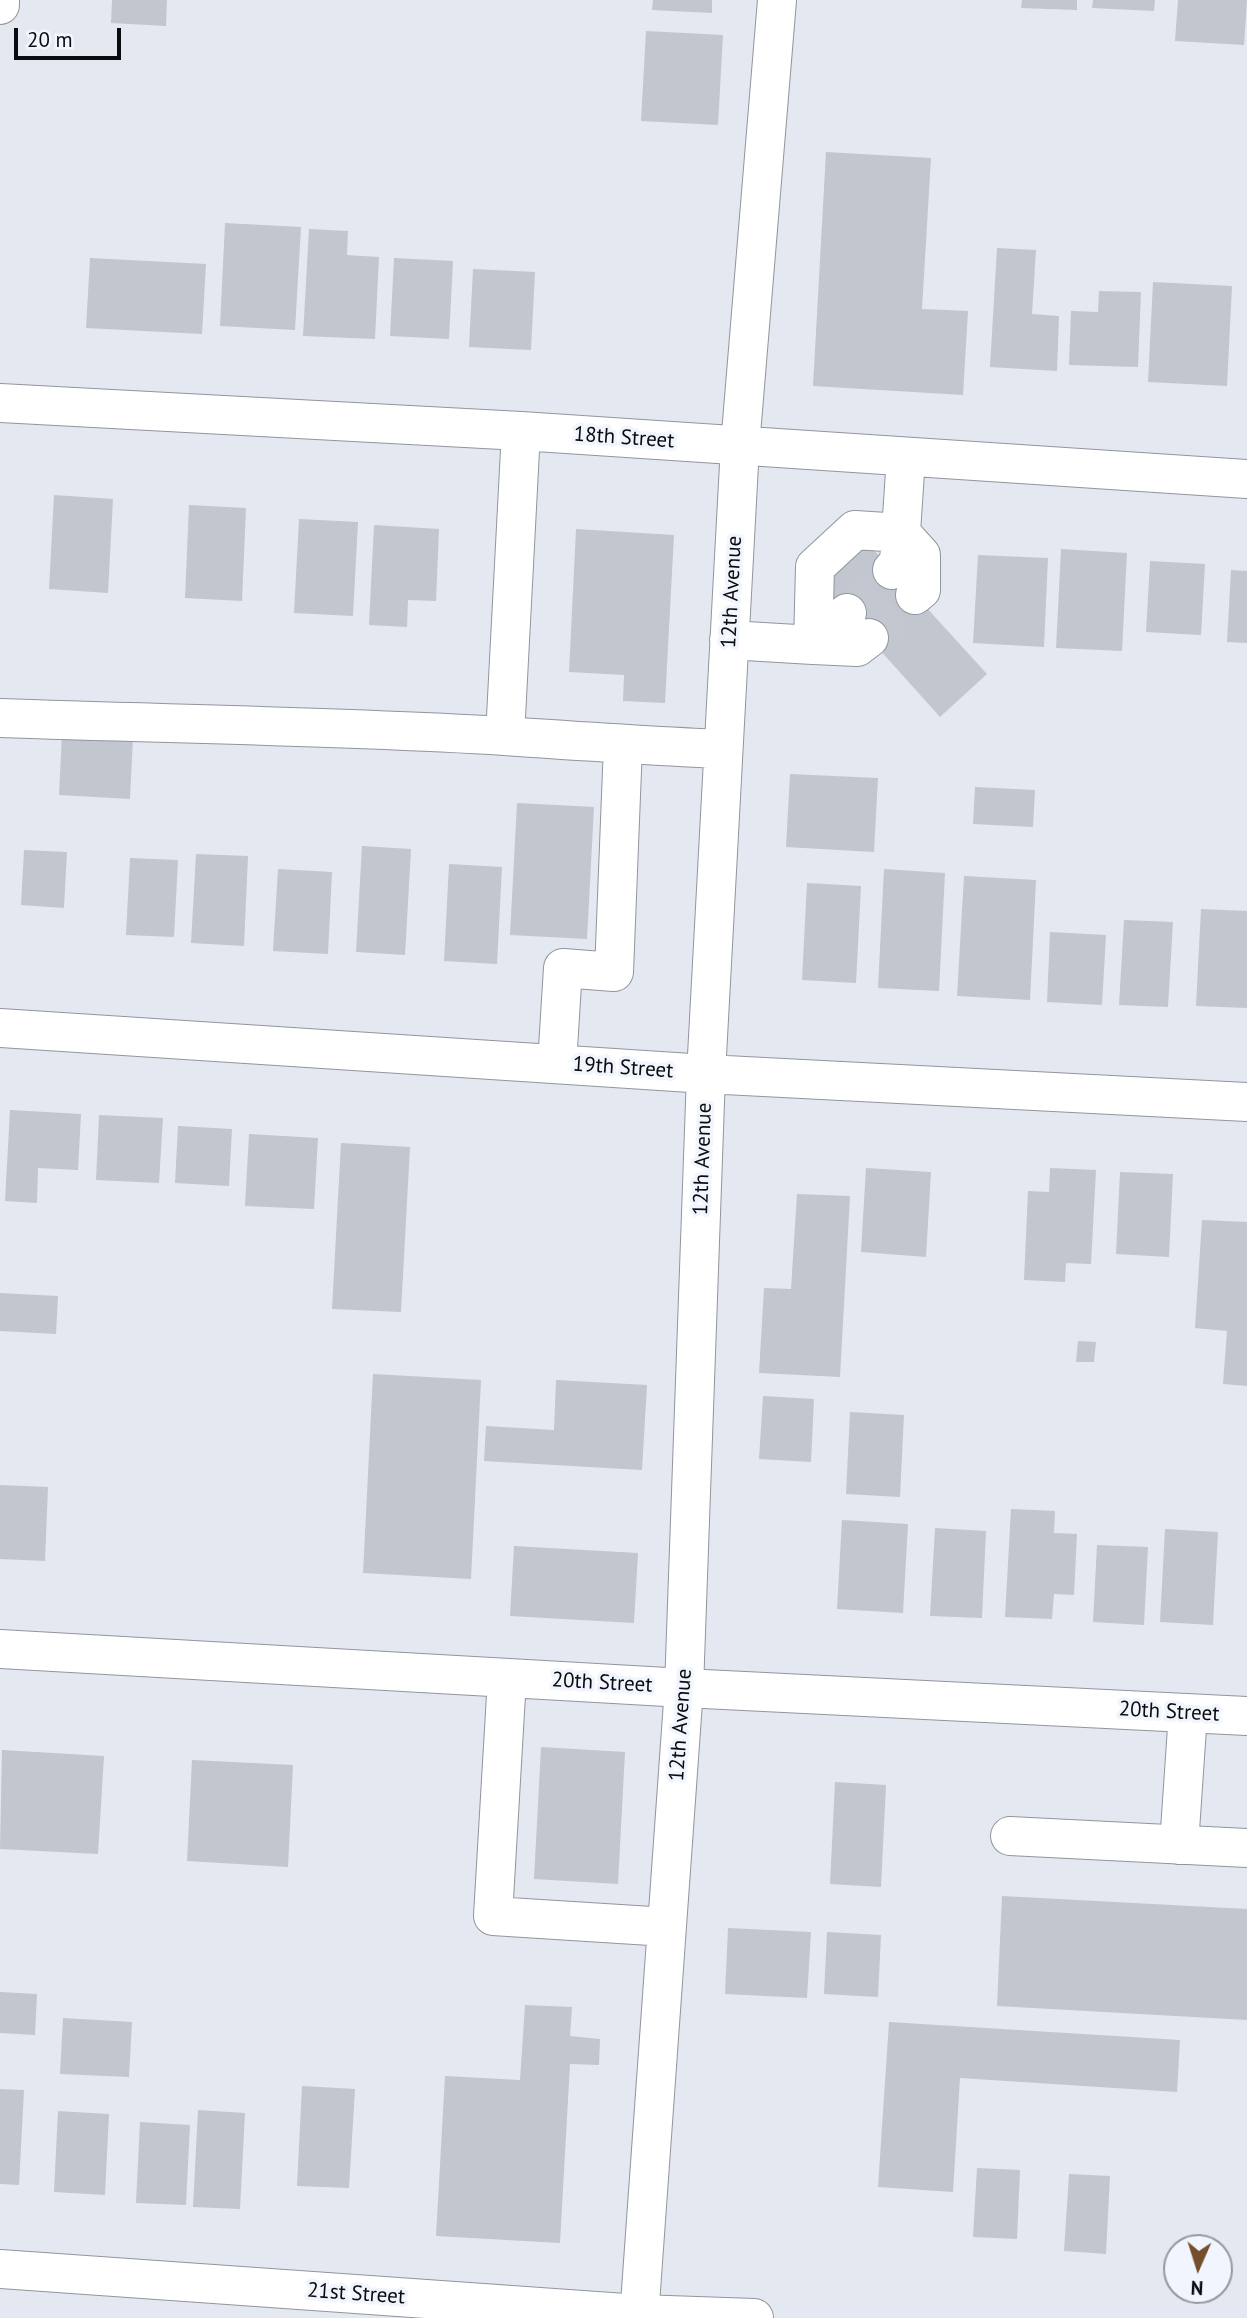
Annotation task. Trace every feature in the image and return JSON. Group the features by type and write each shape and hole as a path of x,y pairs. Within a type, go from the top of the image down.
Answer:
{"street":[{"name":"12th Avenue","path":"639,2316 684,1688 706,1074 740,446 777,0"},
{"name":"18th Street","path":"0,403 521,431 1247,479"},
{"path":"505,736 521,431"},
{"path":"904,583 899,562 906,457"},
{"path":"813,645 815,567 855,530 901,533"},
{"path":"729,640 813,645 858,625"},
{"path":"0,718 505,736 623,746 723,749"},
{"path":"556,1064 563,968 614,972 623,746"},
{"name":"19th Street","path":"0,1028 706,1074 1247,1102"},
{"name":"20th Street","path":"0,1648 684,1688 1247,1716"},
{"path":"507,1678 493,1916 667,1927"},
{"path":"1180,1845 1188,1713"},
{"path":"1010,1836 1247,1848"},
{"name":"21st Street","path":"0,2269 639,2316 754,2318"}],"building":[{"path":"112,0 167,0 166,26 111,23"},
{"path":"653,0 712,0 712,13 652,10"},
{"path":"1022,0 1077,0 1077,10 1021,8"},
{"path":"1093,0 1155,0 1154,11 1092,8"},
{"path":"1178,0 1247,0 1244,45 1175,41"},
{"path":"646,31 723,35 718,125 641,121"},
{"path":"826,152 931,158 922,309 968,311 963,395 813,386"},
{"path":"225,223 301,227 295,330 220,326"},
{"path":"309,229 348,231 347,255 379,257 375,339 303,336"},
{"path":"997,248 1036,250 1032,314 1059,316 1057,371 990,367"},
{"path":"90,258 206,264 202,334 86,328"},
{"path":"394,258 453,261 449,339 390,336"},
{"path":"473,269 535,272 531,350 469,347"},
{"path":"1153,282 1232,286 1227,386 1148,382"},
{"path":"1099,291 1141,292 1138,367 1069,365 1071,311 1098,312"},
{"path":"54,495 113,499 108,593 49,589"},
{"path":"189,505 246,508 242,601 185,598"},
{"path":"299,519 358,522 353,616 294,613"},
{"path":"374,525 439,529 436,601 408,600 407,627 369,625"},
{"path":"576,529 674,535 665,703 623,701 624,675 569,672"},
{"path":"863,538 987,674 940,717 817,580"},
{"path":"1061,549 1127,553 1122,651 1056,648"},
{"path":"978,555 1048,558 1044,647 973,643"},
{"path":"1150,561 1205,564 1201,635 1146,632"},
{"path":"1231,570 1247,571 1247,643 1227,642"},
{"path":"62,733 133,737 130,799 59,795"},
{"path":"790,774 878,778 874,852 786,847"},
{"path":"975,787 1035,790 1033,827 973,824"},
{"path":"517,803 594,807 587,939 510,935"},
{"path":"362,846 411,849 405,955 356,952"},
{"path":"24,850 67,852 64,908 21,905"},
{"path":"196,854 248,856 244,946 191,943"},
{"path":"130,858 178,860 174,937 126,935"},
{"path":"449,864 502,867 497,964 444,961"},
{"path":"278,869 332,872 328,954 273,951"},
{"path":"884,869 945,873 939,991 878,988"},
{"path":"964,876 1036,880 1030,1000 957,996"},
{"path":"807,883 861,886 856,983 802,980"},
{"path":"1201,909 1247,911 1247,1008 1196,1006"},
{"path":"1124,920 1173,922 1168,1007 1119,1005"},
{"path":"1050,932 1106,935 1102,1005 1047,1002"},
{"path":"10,1110 81,1114 78,1170 38,1168 37,1203 5,1201"},
{"path":"99,1115 163,1118 159,1183 96,1180"},
{"path":"178,1126 232,1129 229,1186 175,1183"},
{"path":"249,1134 318,1138 314,1209 245,1206"},
{"path":"341,1143 410,1147 401,1312 332,1309"},
{"path":"866,1168 931,1172 926,1257 861,1252"},
{"path":"1050,1168 1096,1170 1091,1264 1066,1263 1065,1282 1024,1280 1028,1191 1049,1192"},
{"path":"1120,1172 1173,1174 1169,1257 1116,1254"},
{"path":"797,1194 850,1196 840,1377 759,1373 764,1288 791,1289"},
{"path":"1202,1220 1247,1222 1247,1386 1223,1384 1227,1331 1195,1328"},
{"path":"0,1293 58,1296 56,1334 0,1331"},
{"path":"1078,1341 1096,1342 1094,1362 1076,1362"},
{"path":"373,1374 481,1380 471,1579 363,1573"},
{"path":"556,1380 647,1385 642,1470 484,1461 486,1426 554,1430"},
{"path":"763,1396 814,1399 811,1462 759,1459"},
{"path":"850,1412 904,1415 900,1497 846,1494"},
{"path":"0,1485 48,1487 45,1561 0,1559"},
{"path":"1011,1509 1055,1511 1054,1533 1077,1534 1074,1595 1054,1594 1052,1619 1005,1617"},
{"path":"842,1520 908,1524 903,1613 837,1609"},
{"path":"935,1528 986,1531 982,1618 930,1616"},
{"path":"1165,1529 1218,1532 1213,1625 1160,1622"},
{"path":"1097,1545 1148,1547 1144,1625 1093,1622"},
{"path":"514,1546 638,1553 634,1623 510,1616"},
{"path":"541,1747 625,1752 618,1884 534,1879"},
{"path":"2,1750 104,1756 98,1854 0,1849"},
{"path":"192,1760 293,1765 288,1867 187,1861"},
{"path":"835,1782 886,1785 881,1887 830,1884"},
{"path":"1002,1896 1247,1909 1247,2020 997,2006"},
{"path":"728,1928 811,1932 807,1998 725,1994"},
{"path":"827,1932 881,1935 878,1997 824,1994"},
{"path":"0,1992 37,1994 35,2035 0,2033"},
{"path":"525,2005 572,2007 570,2036 600,2039 599,2065 570,2064 560,2243 436,2236 445,2076 520,2080"},
{"path":"63,2018 132,2022 129,2077 60,2074"},
{"path":"889,2022 1180,2040 1177,2092 960,2078 953,2192 878,2187"},
{"path":"302,2086 355,2089 349,2188 297,2186"},
{"path":"0,2089 24,2090 19,2185 0,2184"},
{"path":"198,2110 245,2113 240,2209 193,2207"},
{"path":"58,2111 109,2114 105,2195 54,2192"},
{"path":"140,2122 190,2125 186,2205 136,2203"},
{"path":"977,2168 1020,2170 1017,2239 973,2237"},
{"path":"1069,2174 1110,2176 1106,2254 1064,2251"}],"tunnel":[{"path":"847,613 892,570"},
{"path":"869,638 915,595"}]}
